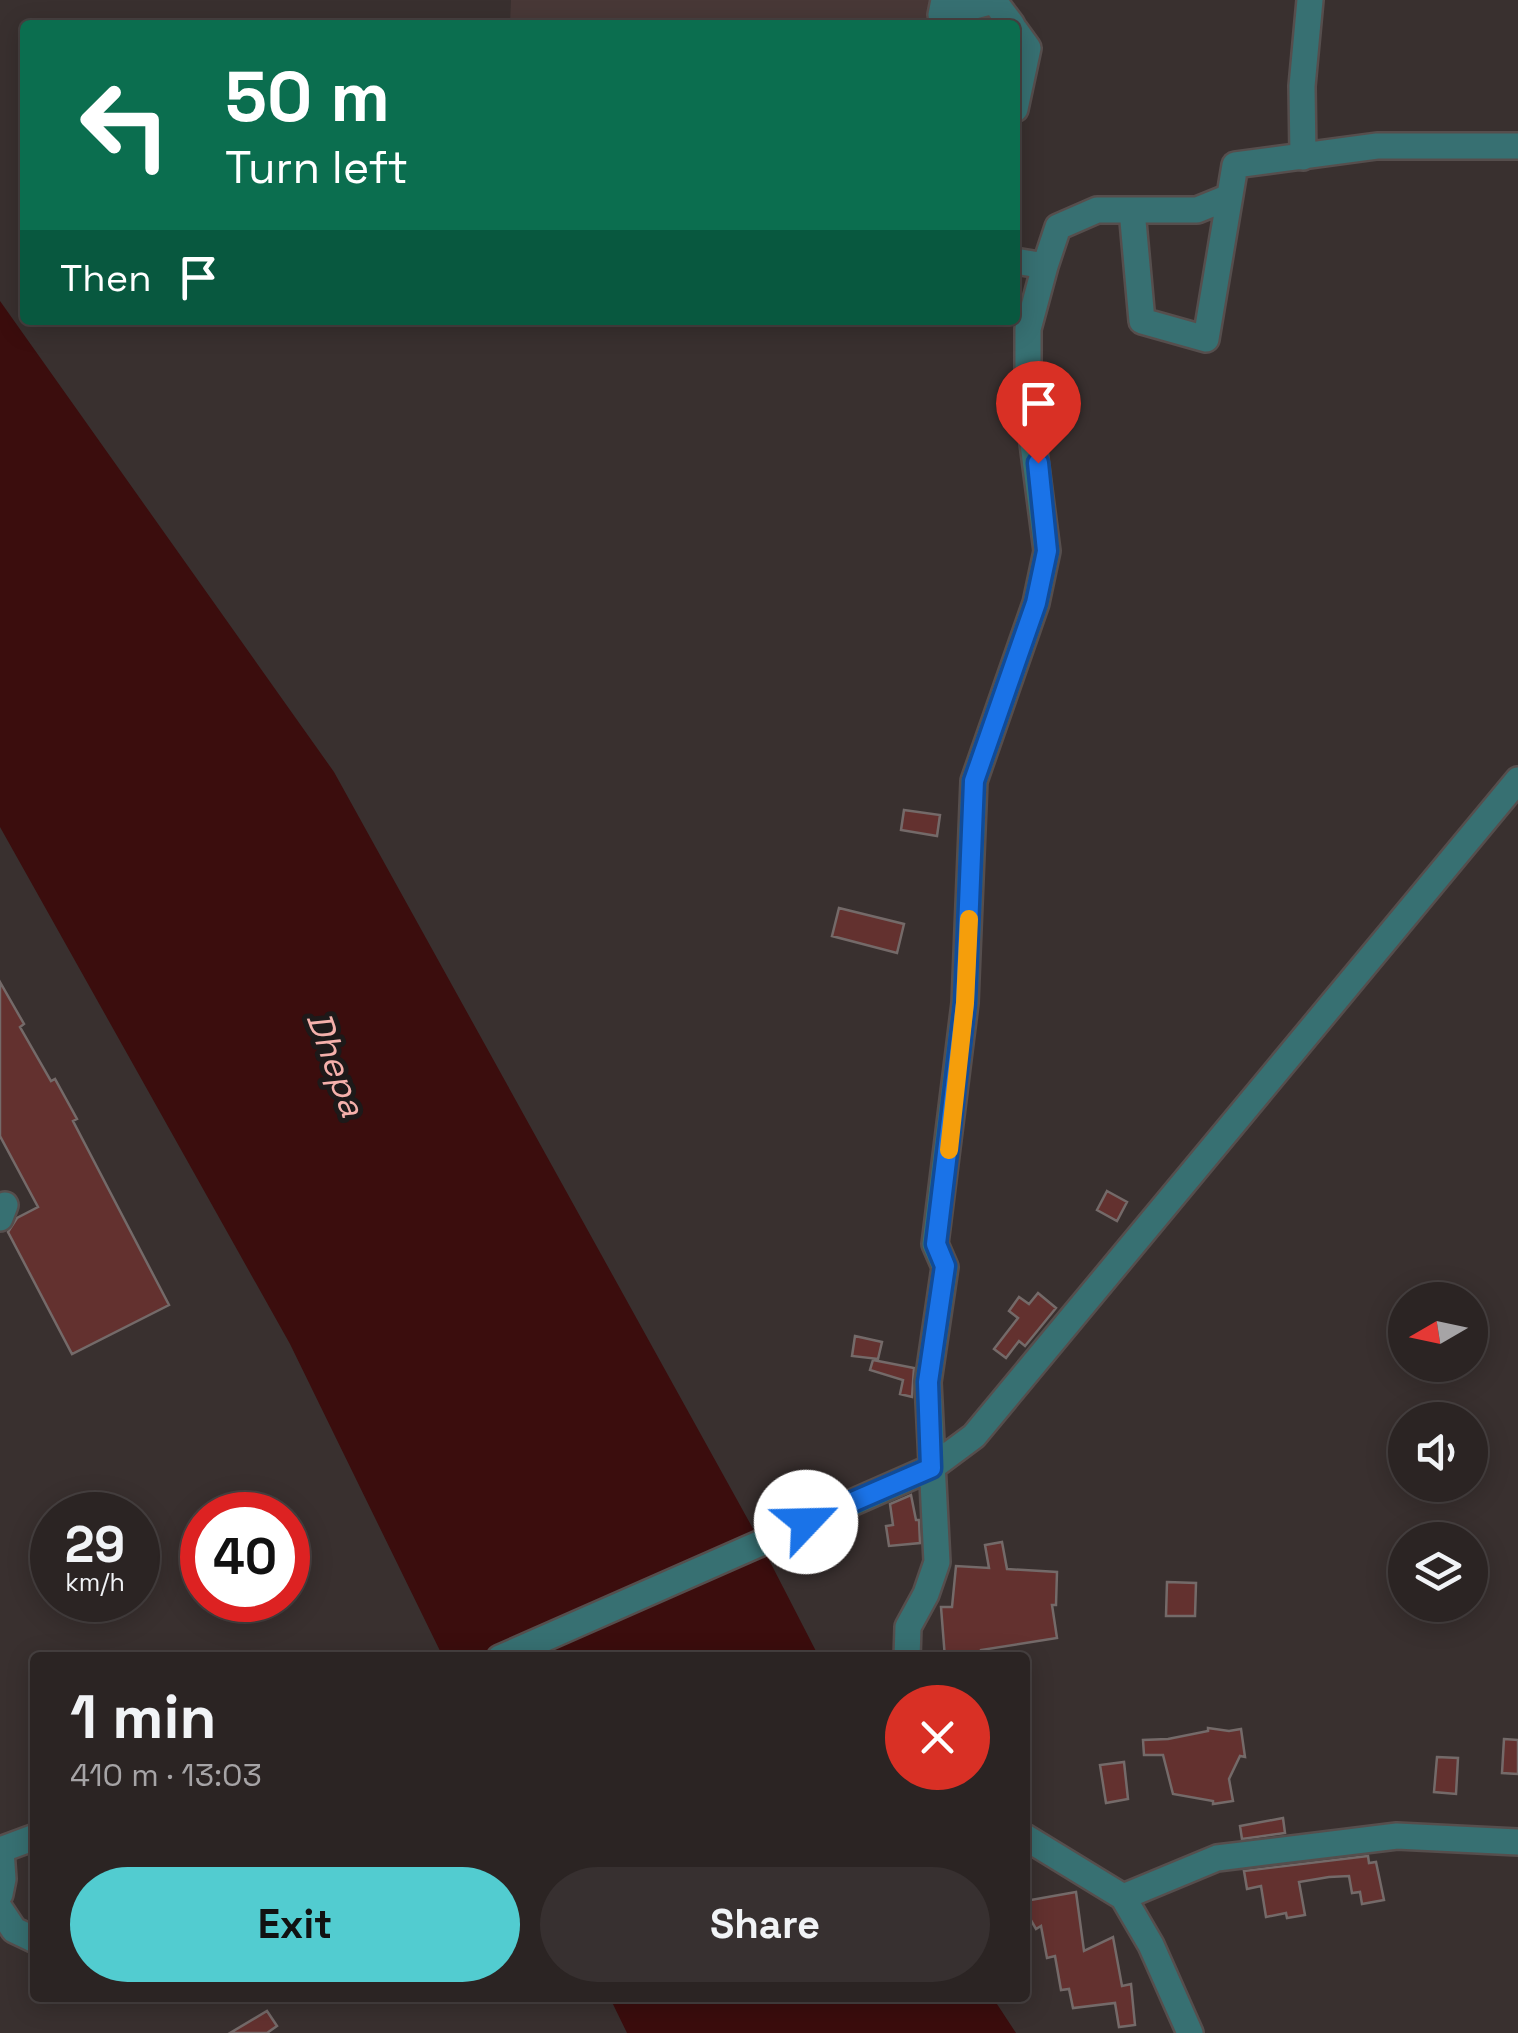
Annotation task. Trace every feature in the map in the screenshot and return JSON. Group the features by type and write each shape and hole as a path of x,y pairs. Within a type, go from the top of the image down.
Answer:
{"street":[{"path":"944,0 941,15 994,1 1008,20"},
{"path":"1303,157 1302,86 1310,0"},
{"path":"1020,37 1028,48 1020,86"},
{"path":"1132,210 1142,321 1206,339 1235,165 1377,146 1518,146"},
{"path":"907,1652 908,1626 926,1594 937,1562 928,1382 945,1266 936,1244 965,1003 974,781 1036,603 1047,551 1028,404 1028,329 1058,226 1097,210 1197,210 1229,198"},
{"path":"1020,262 1045,266"},
{"path":"514,1652 931,1468 974,1436 1518,780"},
{"path":"1123,1897 1217,1858 1397,1836 1518,1842"},
{"path":"0,1894 0,1850 30,1839"},
{"path":"1030,1839 1123,1897 1151,1946 1190,2033"},
{"path":"0,1909 14,1930 30,1938"}],"shaded area":[{"path":"511,0 958,0 954,20 510,20"}],"water":[{"name":"Dhepa","path":"0,301 334,772 751,1525 816,1652 441,1652 290,1344 0,827"},
{"path":"612,2002 996,2002 1016,2033 627,2033"}],"building":[{"path":"904,810 940,815 937,836 901,830"},
{"path":"839,908 904,924 897,953 832,936"},
{"path":"0,982 24,1024 20,1027 77,1119 73,1121 169,1305 72,1354 8,1232 17,1218 38,1207 0,1136"},
{"path":"1107,1191 1127,1202 1117,1221 1097,1210"},
{"path":"1038,1293 1056,1308 1025,1346 1019,1341 1006,1358 994,1349 1018,1318 1009,1311 1019,1297 1029,1304"},
{"path":"855,1336 882,1342 878,1359 852,1356"},
{"path":"873,1360 914,1368 912,1397 900,1394 903,1380 870,1370"},
{"path":"911,1495 919,1520 920,1543 889,1546 886,1526 893,1525 890,1504"},
{"path":"1002,1542 1007,1569 1057,1572 1056,1605 1052,1605 1057,1638 981,1652 945,1652 941,1607 952,1607 956,1566 989,1568 985,1545"},
{"path":"1167,1582 1196,1583 1195,1616 1166,1616"},
{"path":"1208,1728 1241,1729 1245,1757 1240,1756 1229,1779 1233,1801 1213,1804 1173,1794 1163,1755 1144,1755 1143,1740 1168,1739"},
{"path":"1504,1739 1518,1740 1518,1774 1502,1773"},
{"path":"1437,1757 1458,1758 1456,1794 1434,1792"},
{"path":"1124,1762 1128,1799 1106,1803 1100,1765"},
{"path":"1283,1818 1285,1833 1242,1839 1240,1826"},
{"path":"1368,1856 1369,1863 1376,1862 1384,1900 1362,1904 1360,1892 1352,1893 1349,1876 1329,1877 1299,1882 1305,1915 1266,1917 1261,1886 1247,1889 1244,1871"},
{"path":"1076,1892 1084,1951 1113,1937 1122,1986 1131,1984 1135,2025 1119,2027 1115,2003 1073,2008 1069,1989 1061,1990 1055,1956 1047,1958 1041,1926 1036,1929 1030,1919 1030,1900"},
{"path":"267,2011 277,2026 267,2033 230,2033"}],"slow traffic":[{"path":"949,1150 965,1003 969,919"}],"route":[{"path":"806,1522 931,1468 928,1382 945,1266 936,1244 965,1003 974,781 1042,577 1047,551 1038,463"}]}
